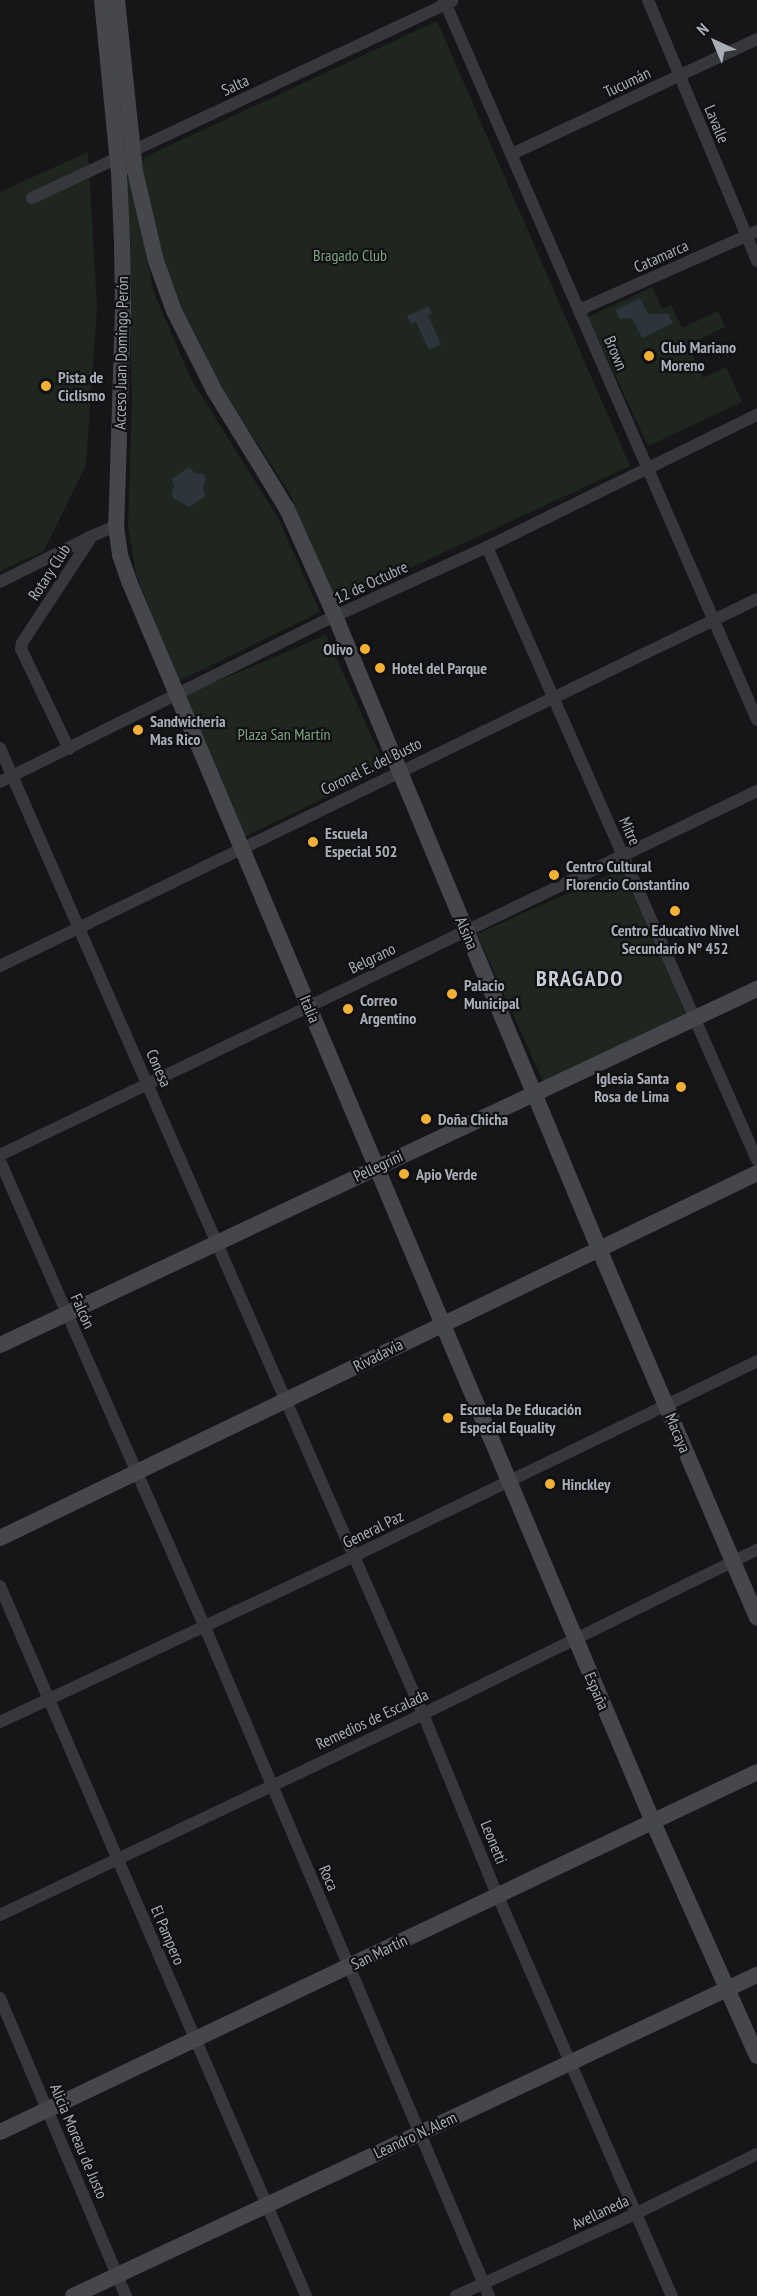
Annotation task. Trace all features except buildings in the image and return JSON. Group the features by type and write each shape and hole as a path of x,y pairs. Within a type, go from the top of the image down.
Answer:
{"main road":[{"name":"Acceso Juan Domingo Perón","path":"102,0 124,156 174,311 214,390 286,509 335,616"},
{"name":"Acceso Juan Domingo Perón","path":"117,0 124,156 123,309 116,526 120,555 133,592 177,695"},
{"name":"Alsina","path":"335,616 599,1249"},
{"name":"Italia","path":"177,695 444,1322"},
{"name":"Pellegrini","path":"0,1345 757,989"},
{"name":"Rivadavia","path":"0,1538 757,1173"},
{"name":"Macaya","path":"599,1249 757,1618"},
{"name":"España","path":"444,1322 508,1482 652,1820 757,2056"},
{"name":"San Martín","path":"0,2132 757,1772"},
{"name":"Leandro N. Alem","path":"73,2296 757,1975"}],"street":[{"name":"Lavalle","path":"648,0 679,76 752,233 757,261"},
{"name":"Salta","path":"32,198 448,1"},
{"name":"Brown","path":"448,1 757,720"},
{"name":"Tucumán","path":"512,154 757,39"},
{"name":"Catamarca","path":"579,310 752,233"},
{"name":"12 de Octubre","path":"0,782 335,616 487,547 757,415"},
{"name":"Rotary Club","path":"69,749 21,649 22,642 92,536 116,526"},
{"path":"0,582 92,536"},
{"name":"Mitre","path":"487,547 757,1160"},
{"name":"Coronel E. del Busto","path":"0,966 398,770 757,599"},
{"name":"Conesa","path":"0,748 286,1401"},
{"name":"Belgrano","path":"0,1155 757,791"},
{"name":"Falcón","path":"0,1161 136,1474"},
{"name":"General Paz","path":"0,1722 352,1557 757,1361"},
{"name":"Leonetti","path":"286,1401 352,1557 423,1714 497,1894 672,2296"},
{"name":"Roca","path":"136,1474 204,1625 489,2296"},
{"name":"Remedios de Escalada","path":"0,1915 117,1857 423,1714 757,1550"},
{"name":"El Pampero","path":"0,1586 306,2296"},
{"name":"Alicia Moreau de Justo","path":"0,1998 126,2296"},
{"name":"Avellaneda","path":"456,2296 635,2214 757,2154"}],"green space":[{"name":"Bragado Club","path":"437,21 630,466 341,600 330,595 289,492 221,387 166,278 139,170 145,157"},
{"name":"Pista de Ciclismo","path":"88,152 97,307 86,465 44,551 0,571 0,192"},
{"path":"126,178 132,181 153,290 191,379 278,518 320,612 179,681 136,574 128,526 132,400"},
{"name":"Club Mariano Moreno","path":"652,287 662,309 671,305 682,328 718,311 725,327 688,345 703,378 726,367 742,402 648,446 588,317"},
{"name":"Plaza San Martín","path":"326,635 386,768 242,838 183,696"},
{"path":"622,869 687,1017 543,1081 477,934"}],"shaded area":[{"path":"640,298 648,314 668,314 673,323 642,338 632,318 620,319 615,310"},
{"path":"429,306 432,314 428,316 441,344 429,350 416,322 411,324 407,316"},
{"path":"189,467 196,474 204,474 206,480 203,487 205,496 189,507 173,498 172,479"}],"place":[{"name":"Club Mariano Moreno","path":"649,356"},
{"name":"Pista de Ciclismo","path":"46,386"},
{"name":"Olivo","path":"365,649"},
{"name":"Hotel del Parque","path":"380,668"},
{"name":"Sandwicheria Mas Rico","path":"138,730"},
{"name":"Escuela Especial 502","path":"313,842"},
{"name":"Centro Cultural Florencio Constantino","path":"554,875"},
{"name":"Centro Educativo Nivel Secundario Nº 452","path":"675,911"},
{"name":"Palacio Municipal","path":"452,994"},
{"name":"Correo Argentino","path":"348,1009"},
{"name":"Iglesia Santa Rosa de Lima","path":"681,1087"},
{"name":"Doña Chicha","path":"426,1119"},
{"name":"Apio Verde","path":"404,1174"},
{"name":"Escuela De Educación Especial Equality","path":"448,1418"},
{"name":"Hinckley","path":"550,1484"}],"district":[{"name":"BRAGADO","path":"580,979"}]}
